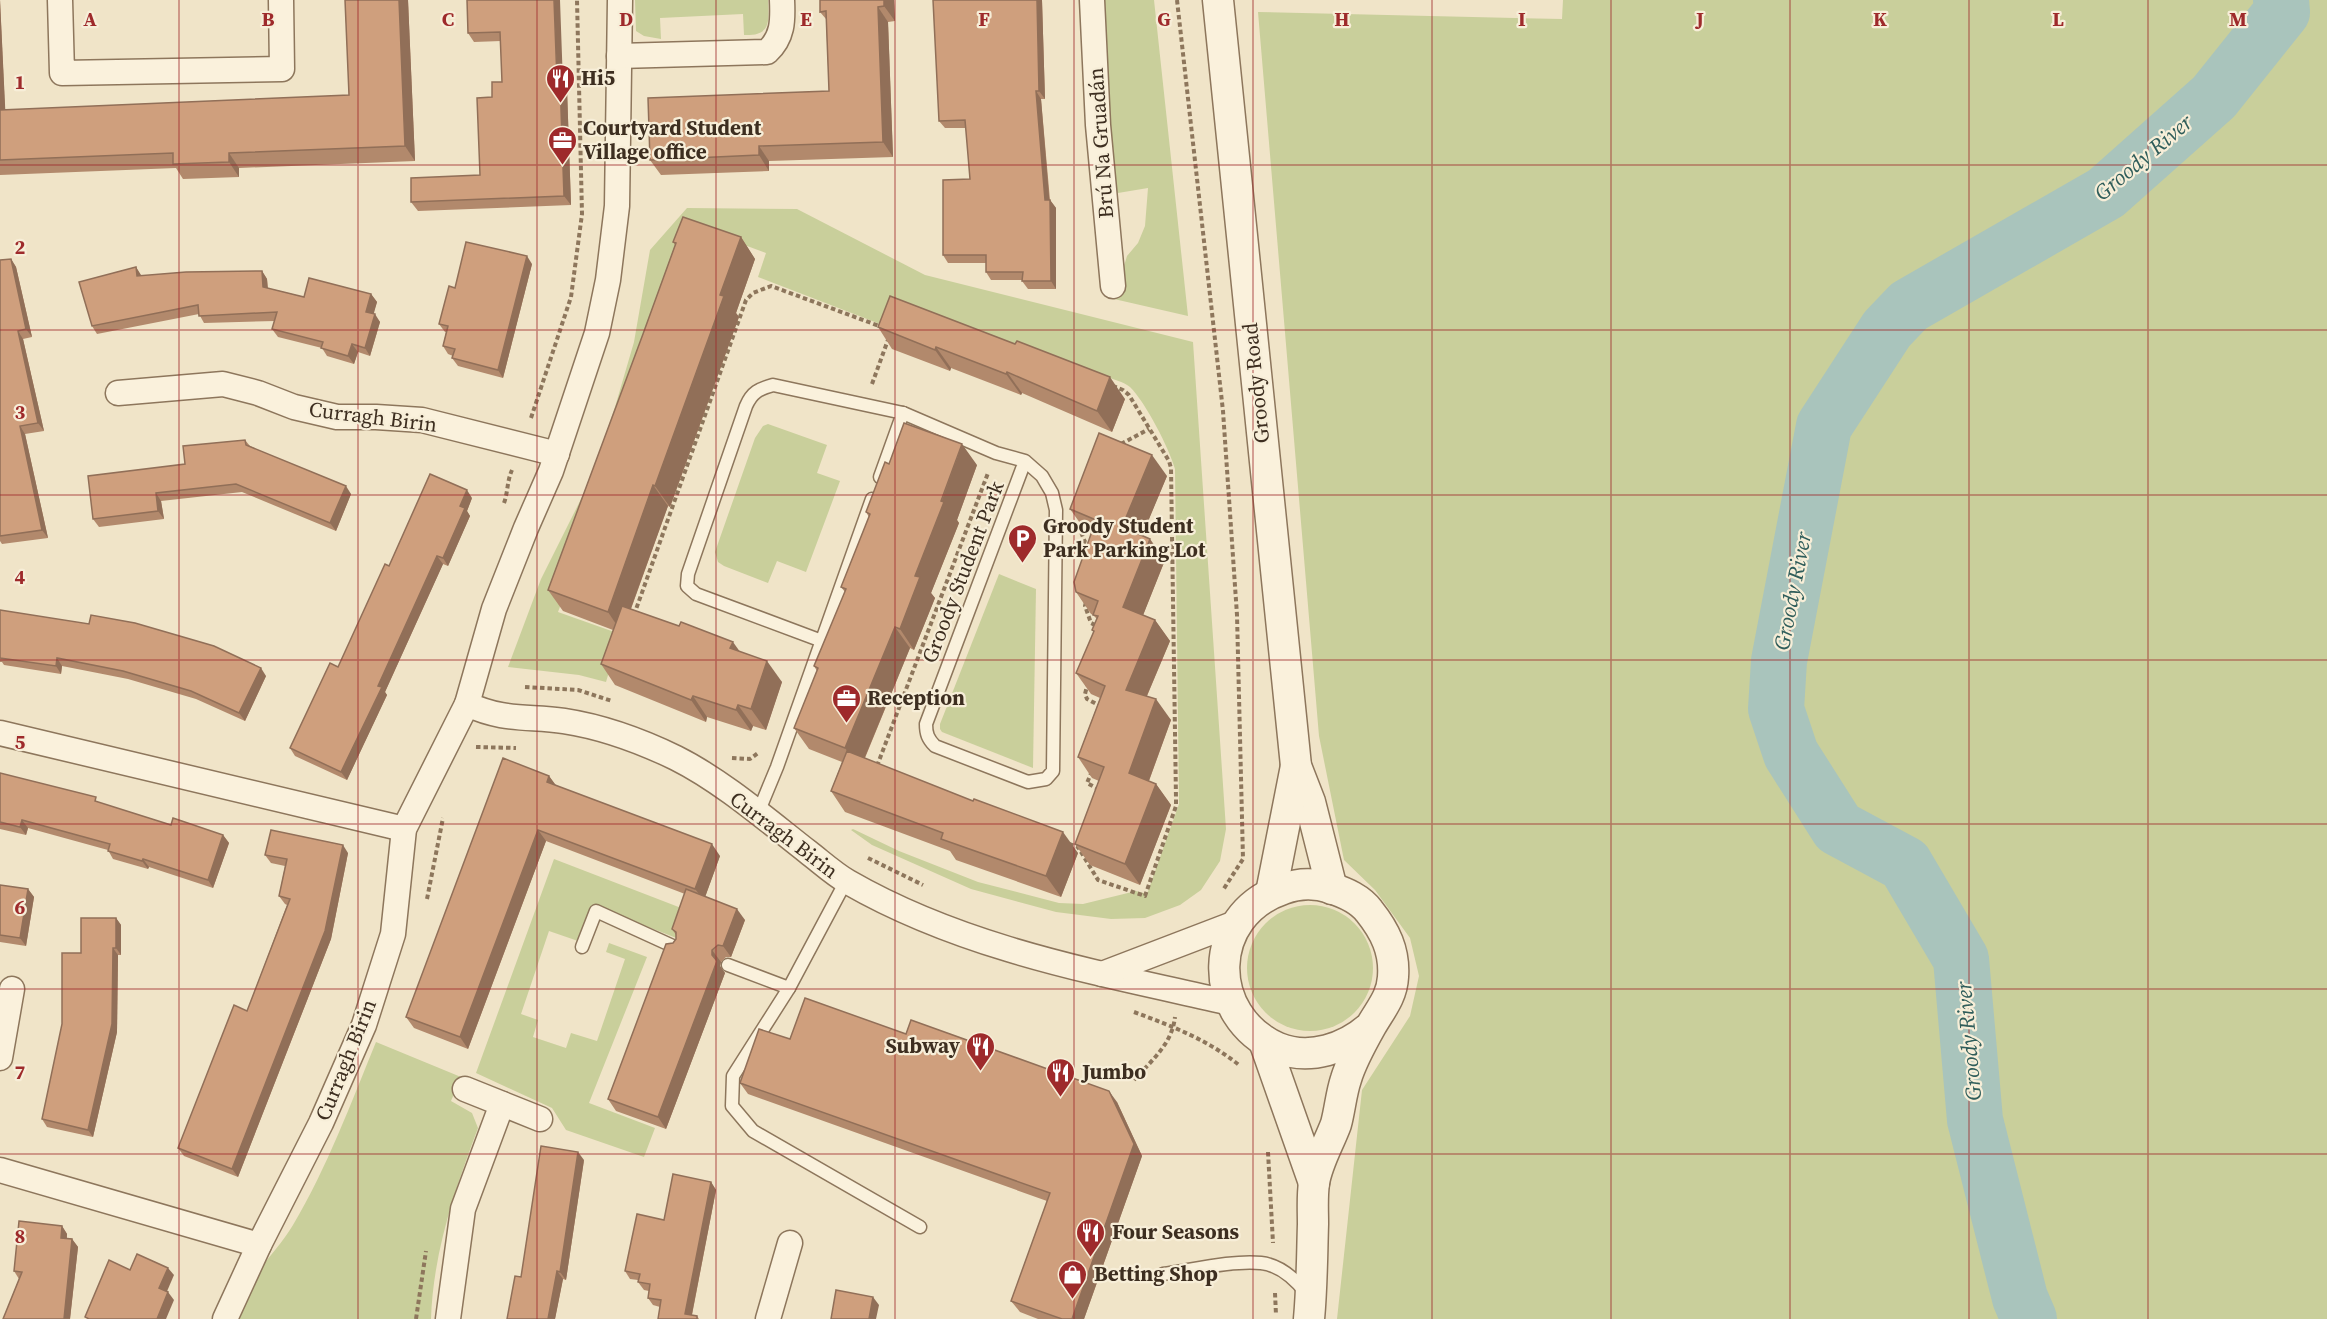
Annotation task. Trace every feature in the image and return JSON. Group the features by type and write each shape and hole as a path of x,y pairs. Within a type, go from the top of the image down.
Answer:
{"street":[{"path":"60,0 62,73 282,69 280,0"},
{"path":"620,0 619,56 767,52 776,44 781,33 782,0"},
{"name":"Brú Na Gruadán","path":"1092,0 1098,125 1113,286"},
{"name":"Groody Road","path":"1218,0 1296,766"},
{"name":"Curragh Birin","path":"225,1319 259,1245 321,1123 364,1025 393,934 404,829 467,704 495,609 557,454 597,333 608,280 617,206 619,56"},
{"name":"Curragh Birin","path":"118,393 223,384 258,393 294,407 337,417 422,420 557,454"},
{"name":"Curragh Birin","path":"467,704 484,712 505,717 564,721 632,739 697,770 758,813 846,881 892,905 991,945 1102,974 1231,1003"},
{"path":"0,733 404,829"},
{"path":"1296,766 1310,802 1332,889"},
{"path":"1271,893 1296,766"},
{"path":"1310,1309 1314,1183 1336,1122 1349,1069 1370,1027 1386,1005 1393,979 1392,953 1383,929 1365,906 1346,893 1307,884 1293,885 1271,893 1252,906 1238,922 1229,939 1224,967 1225,985 1231,1003 1241,1020 1264,1041 1304,1054 1340,1048 1356,1039 1370,1027"},
{"path":"1102,974 1238,922"},
{"path":"0,1058 12,989"},
{"path":"1264,1041 1314,1183"},
{"path":"465,1089 540,1119"},
{"path":"448,1319 463,1209 502,1104"},
{"path":"0,1170 259,1245"},
{"path":"768,1319 790,1243"}],"lane":[{"name":"Groody Student Park","path":"822,641 696,594 687,586 688,574 746,406 751,395 760,388 773,385 903,413 996,453 1025,461 1042,476 1052,494 1056,510 1053,771 1046,778 1028,782 935,746 929,741 926,724 1025,461"},
{"path":"758,813 903,413"},
{"path":"846,881 789,988 733,1077 732,1106 753,1131 920,1227"},
{"path":"582,947 596,911 677,948"},
{"path":"728,965 789,988"},
{"path":"1163,1274 1261,1263 1288,1274 1298,1283 1310,1309"}],"path":[{"path":"500,513 508,493 507,482 571,297 582,214 577,0"},
{"path":"1177,0 1223,411 1237,615 1243,859 1221,894"},
{"path":"1111,449 1149,429"},
{"path":"1085,521 1081,532 1085,542 1095,546"},
{"path":"1089,594 1085,606 1091,623 1100,627"},
{"path":"1089,679 1085,688 1087,699 1104,708"},
{"path":"474,747 522,748"},
{"path":"1094,763 1087,783 1106,793"},
{"path":"1087,862 1091,851"},
{"path":"866,857 926,886"},
{"path":"1134,1080 1166,1045 1174,1027 1219,1048 1242,1068"},
{"path":"1268,1149 1276,1319"}],"green space":[{"path":"635,0 768,0 768,21 764,30 759,33 744,35 743,14 660,18 661,39 644,36 636,31"},
{"path":"1101,0 1154,0 1188,316 1114,299 1127,256 1138,243 1145,226 1148,188 1118,193 1113,188"},
{"path":"1563,0 2327,0 2327,1319 1337,1319 1362,1090 1410,1016 1419,976 1410,938 1375,890 1344,860 1319,736 1258,12 1562,19"},
{"path":"687,208 797,209 925,275 1193,342 1226,829 1220,861 1201,890 1180,905 1145,918 1111,919 1056,912 971,889 872,845 851,830 978,882 1059,903 1083,904 1136,891 1147,894 1179,804 1175,469 1156,426 1136,394 1127,385 1104,376 893,329 758,277 766,253 693,226 590,527 558,612 620,634 606,682 579,675 508,667 541,579 589,483 615,407 634,342 650,250"},
{"path":"768,424 827,445 817,473 840,481 806,572 777,561 768,583 724,566 718,562 715,552 755,438 763,426"},
{"path":"999,574 1036,589 1033,768 942,732 940,729"},
{"path":"554,859 689,911 679,939 592,905 578,941 549,931 521,1014 538,1020 533,1037 566,1048 571,1033 597,1041 625,959 606,952 609,943 647,957 589,1103 655,1128 644,1157 566,1130 552,1108 476,1073"},
{"path":"1310,905 1334,910 1354,924 1368,944 1373,968 1368,992 1354,1012 1334,1026 1310,1031 1286,1026 1266,1012 1252,992 1247,968 1252,944 1266,924 1286,910"},
{"path":"376,1042 461,1077 451,1101 472,1113 478,1128 461,1174 441,1246 431,1319 240,1319 246,1292 252,1280 286,1236 317,1181"}],"building":[{"path":"345,0 399,0 405,146 229,153 229,162 173,164 173,153 0,160 0,110 349,95"},
{"path":"467,0 554,0 557,80 560,80 564,196 411,202 411,178 480,175 477,98 492,97 492,82 502,82 500,32 468,33"},
{"path":"820,0 884,0 884,6 878,7 883,142 759,146 759,155 650,160 648,98 829,91 826,11 820,12"},
{"path":"933,0 1037,0 1039,91 1036,91 1045,200 1050,200 1051,281 1022,281 1023,272 986,272 986,255 943,255 943,180 970,179 965,120 939,121"},
{"path":"683,217 741,237 720,295 724,296 608,612 548,590 676,243 673,242"},
{"path":"466,242 527,256 498,370 452,358 455,349 443,346 448,326 439,324 449,286 455,288"},
{"path":"11,259 26,329 18,331 38,423 20,426 42,530 0,536 0,260"},
{"path":"136,267 137,276 186,272 262,271 263,287 304,297 309,278 371,294 366,312 375,314 365,348 352,344 348,356 321,348 323,342 272,329 277,312 199,316 198,305 92,326 79,282"},
{"path":"890,296 1015,344 1017,341 1110,377 1097,411 1007,372 1006,374 936,347 935,350 878,327"},
{"path":"904,423 962,444 941,501 944,502 915,576 920,577 900,629 895,627 845,748 794,728 818,668 814,666 846,589 841,587 870,514 866,512 885,462 889,464"},
{"path":"1099,433 1152,455 1122,527 1150,539 1123,607 1155,620 1126,690 1156,699 1129,773 1156,784 1125,864 1075,844 1104,767 1078,757 1105,686 1076,673 1098,616 1093,615 1098,601 1076,592 1074,582 1096,520 1070,509"},
{"path":"245,440 246,445 346,486 330,523 236,484 156,493 158,511 93,519 88,476 185,464 183,446"},
{"path":"430,474 467,490 460,506 465,508 443,558 437,556 378,686 382,687 341,772 290,748 330,663 338,667 385,564 389,566"},
{"path":"622,606 679,626 681,622 733,642 730,648 767,661 751,709 738,705 736,710 693,696 691,700 601,664"},
{"path":"0,610 89,624 91,615 135,623 214,646 261,668 239,713 191,691 123,671 57,658 56,666 0,658"},
{"path":"847,751 973,801 974,799 1063,832 1046,876 941,839 943,833 831,791"},
{"path":"503,758 549,776 547,782 712,844 695,889 538,830 460,1037 406,1017"},
{"path":"0,773 96,797 95,801 171,825 173,818 223,835 208,880 143,859 142,861 108,851 110,844 22,820 20,827 0,822"},
{"path":"271,830 343,845 325,931 232,1169 178,1148 234,1005 247,1011 290,899 279,896 287,859 265,855"},
{"path":"0,885 28,889 20,938 0,935"},
{"path":"686,889 737,909 723,946 718,945 712,950 712,955 717,961 658,1117 608,1099 666,944 673,943 676,939 676,932 672,929"},
{"path":"81,918 116,918 116,948 113,948 112,1024 88,1130 42,1119 62,1024 62,953 81,953"},
{"path":"805,998 906,1034 911,1020 1109,1091 1134,1144 1072,1319 1062,1319 1011,1301 1050,1193 740,1083 759,1029 790,1039"},
{"path":"541,1146 578,1152 560,1272 557,1271 548,1319 507,1319 515,1276 521,1277"},
{"path":"673,1174 711,1182 685,1314 697,1316 697,1319 658,1319 661,1300 648,1298 650,1284 638,1282 640,1274 625,1271 637,1214 664,1220"},
{"path":"19,1221 62,1226 61,1238 72,1239 64,1319 3,1319 22,1272 14,1271"},
{"path":"137,1254 168,1268 159,1288 168,1292 157,1319 89,1319 85,1317 109,1260 130,1270"},
{"path":"836,1290 873,1297 869,1319 831,1319"}],"waterway":[{"name":"Groody River","path":"2029,1319 2020,1298 1975,1120 1961,959 1905,864 1838,828 1791,754 1776,709 1779,661 1824,426 1887,329 1909,306 2106,193 2214,97 2282,12 2281,0"}],"place":[{"name":"Hi5","path":"560,104"},
{"name":"Courtyard Student Village office","path":"562,166"},
{"name":"Groody Student Park Parking Lot","path":"1022,564"},
{"name":"Reception","path":"846,724"},
{"name":"Subway","path":"981,1072"},
{"name":"Jumbo","path":"1061,1098"},
{"name":"Four Seasons","path":"1091,1258"},
{"name":"Betting Shop","path":"1073,1300"}]}
